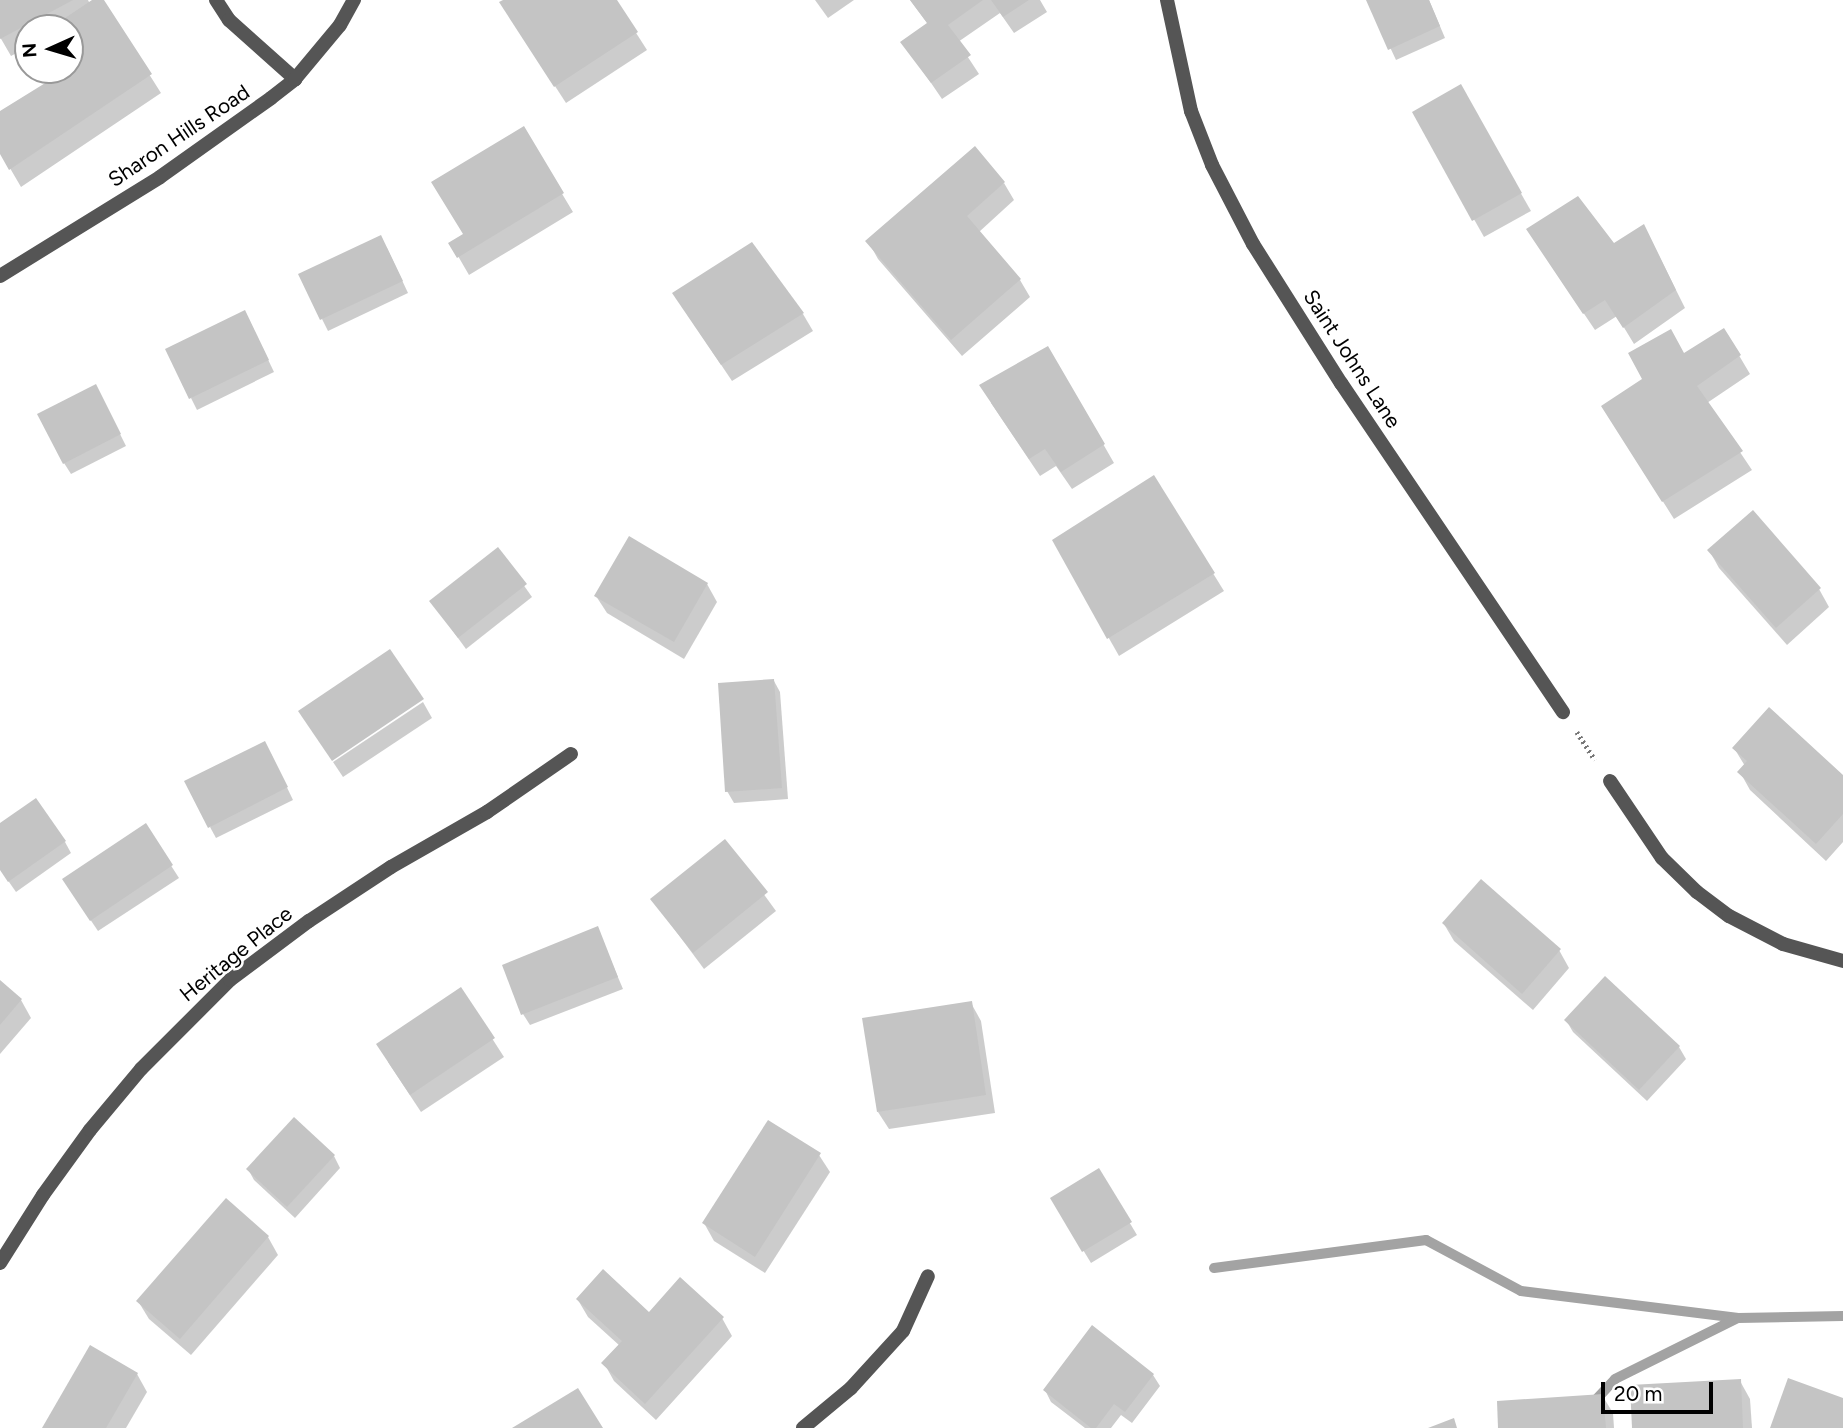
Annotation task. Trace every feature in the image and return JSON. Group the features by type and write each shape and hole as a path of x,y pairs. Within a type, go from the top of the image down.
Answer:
{"street":[{"path":"216,0 229,20 295,79"},
{"name":"Sharon Hills Road","path":"0,276 160,177 295,79 340,24 354,0"},
{"name":"Saint Johns Lane","path":"1167,0 1191,111 1212,165 1253,244 1341,383 1563,712"},
{"name":"Heritage Place","path":"0,1263 43,1195 90,1130 141,1069 230,980 344,898 487,812 571,754"},
{"path":"1610,781 1662,859 1697,892 1730,916 1783,944 1843,961"},
{"path":"803,1428 851,1388 902,1331 928,1276"}],"path":[{"path":"1563,712 1610,781"}],"building":[{"path":"0,0 73,0 47,14 14,14 14,32 0,39"},
{"path":"92,0 104,0 152,74 9,170 0,154 0,111 44,84 84,84 84,14 71,14"},
{"path":"617,0 638,32 554,87 499,2"},
{"path":"910,0 983,0 948,25 971,55 931,83 900,42 927,23"},
{"path":"991,0 1029,0 1003,17"},
{"path":"1366,0 1429,0 1440,26 1388,50"},
{"path":"1461,84 1522,193 1472,221 1412,112"},
{"path":"524,126 564,193 457,258 448,243 463,234 431,182"},
{"path":"975,146 1005,182 967,216 1021,279 951,340 865,241"},
{"path":"1578,196 1614,243 1644,224 1676,290 1623,328 1605,300 1583,314 1526,229"},
{"path":"381,235 403,281 320,320 298,274"},
{"path":"752,242 804,313 721,365 672,293"},
{"path":"245,310 269,360 189,399 165,349"},
{"path":"1724,328 1741,355 1697,386 1743,451 1662,502 1601,406 1642,379 1628,353 1671,329 1684,353"},
{"path":"1048,346 1105,444 1061,472 1045,449 1029,459 979,385"},
{"path":"96,384 121,434 63,464 37,414"},
{"path":"1154,475 1215,573 1107,639 1052,540"},
{"path":"1753,510 1821,588 1776,628 1707,550"},
{"path":"629,536 708,583 674,642 594,596"},
{"path":"498,547 527,584 458,638 429,601"},
{"path":"390,649 424,699 332,761 298,711"},
{"path":"774,679 782,788 725,792 718,683"},
{"path":"1769,707 1843,775 1843,814 1816,844 1737,772 1747,761 1732,748"},
{"path":"265,741 288,787 208,828 184,781"},
{"path":"36,798 66,841 8,882 0,870 0,823"},
{"path":"146,823 173,865 90,921 62,879"},
{"path":"725,839 768,892 693,953 650,899"},
{"path":"1481,879 1561,949 1522,994 1442,923"},
{"path":"598,926 618,977 521,1015 502,965"},
{"path":"1605,976 1680,1046 1639,1090 1564,1020"},
{"path":"0,980 22,999 0,1025"},
{"path":"461,987 495,1038 410,1095 376,1044"},
{"path":"972,1001 986,1095 877,1112 862,1018"},
{"path":"294,1117 335,1155 287,1207 246,1169"},
{"path":"768,1120 821,1153 755,1257 702,1223"},
{"path":"1099,1168 1132,1222 1082,1252 1050,1198"},
{"path":"226,1198 269,1236 180,1339 136,1301"},
{"path":"603,1269 649,1312 680,1277 724,1317 645,1404 601,1363 622,1341 576,1299"},
{"path":"1092,1325 1154,1374 1125,1412 1114,1404 1096,1428 1091,1428 1043,1390"},
{"path":"90,1345 138,1373 106,1428 42,1428"},
{"path":"1788,1378 1843,1398 1843,1428 1770,1428"},
{"path":"1741,1379 1743,1428 1632,1428 1630,1385"},
{"path":"578,1388 603,1428 512,1428"},
{"path":"1603,1394 1606,1428 1498,1428 1497,1401"},
{"path":"1454,1418 1457,1428 1428,1428"}],"waterway":[{"path":"1214,1268 1426,1240 1521,1291 1738,1318 1843,1316"},
{"path":"1591,1405 1615,1379 1738,1318"}]}
